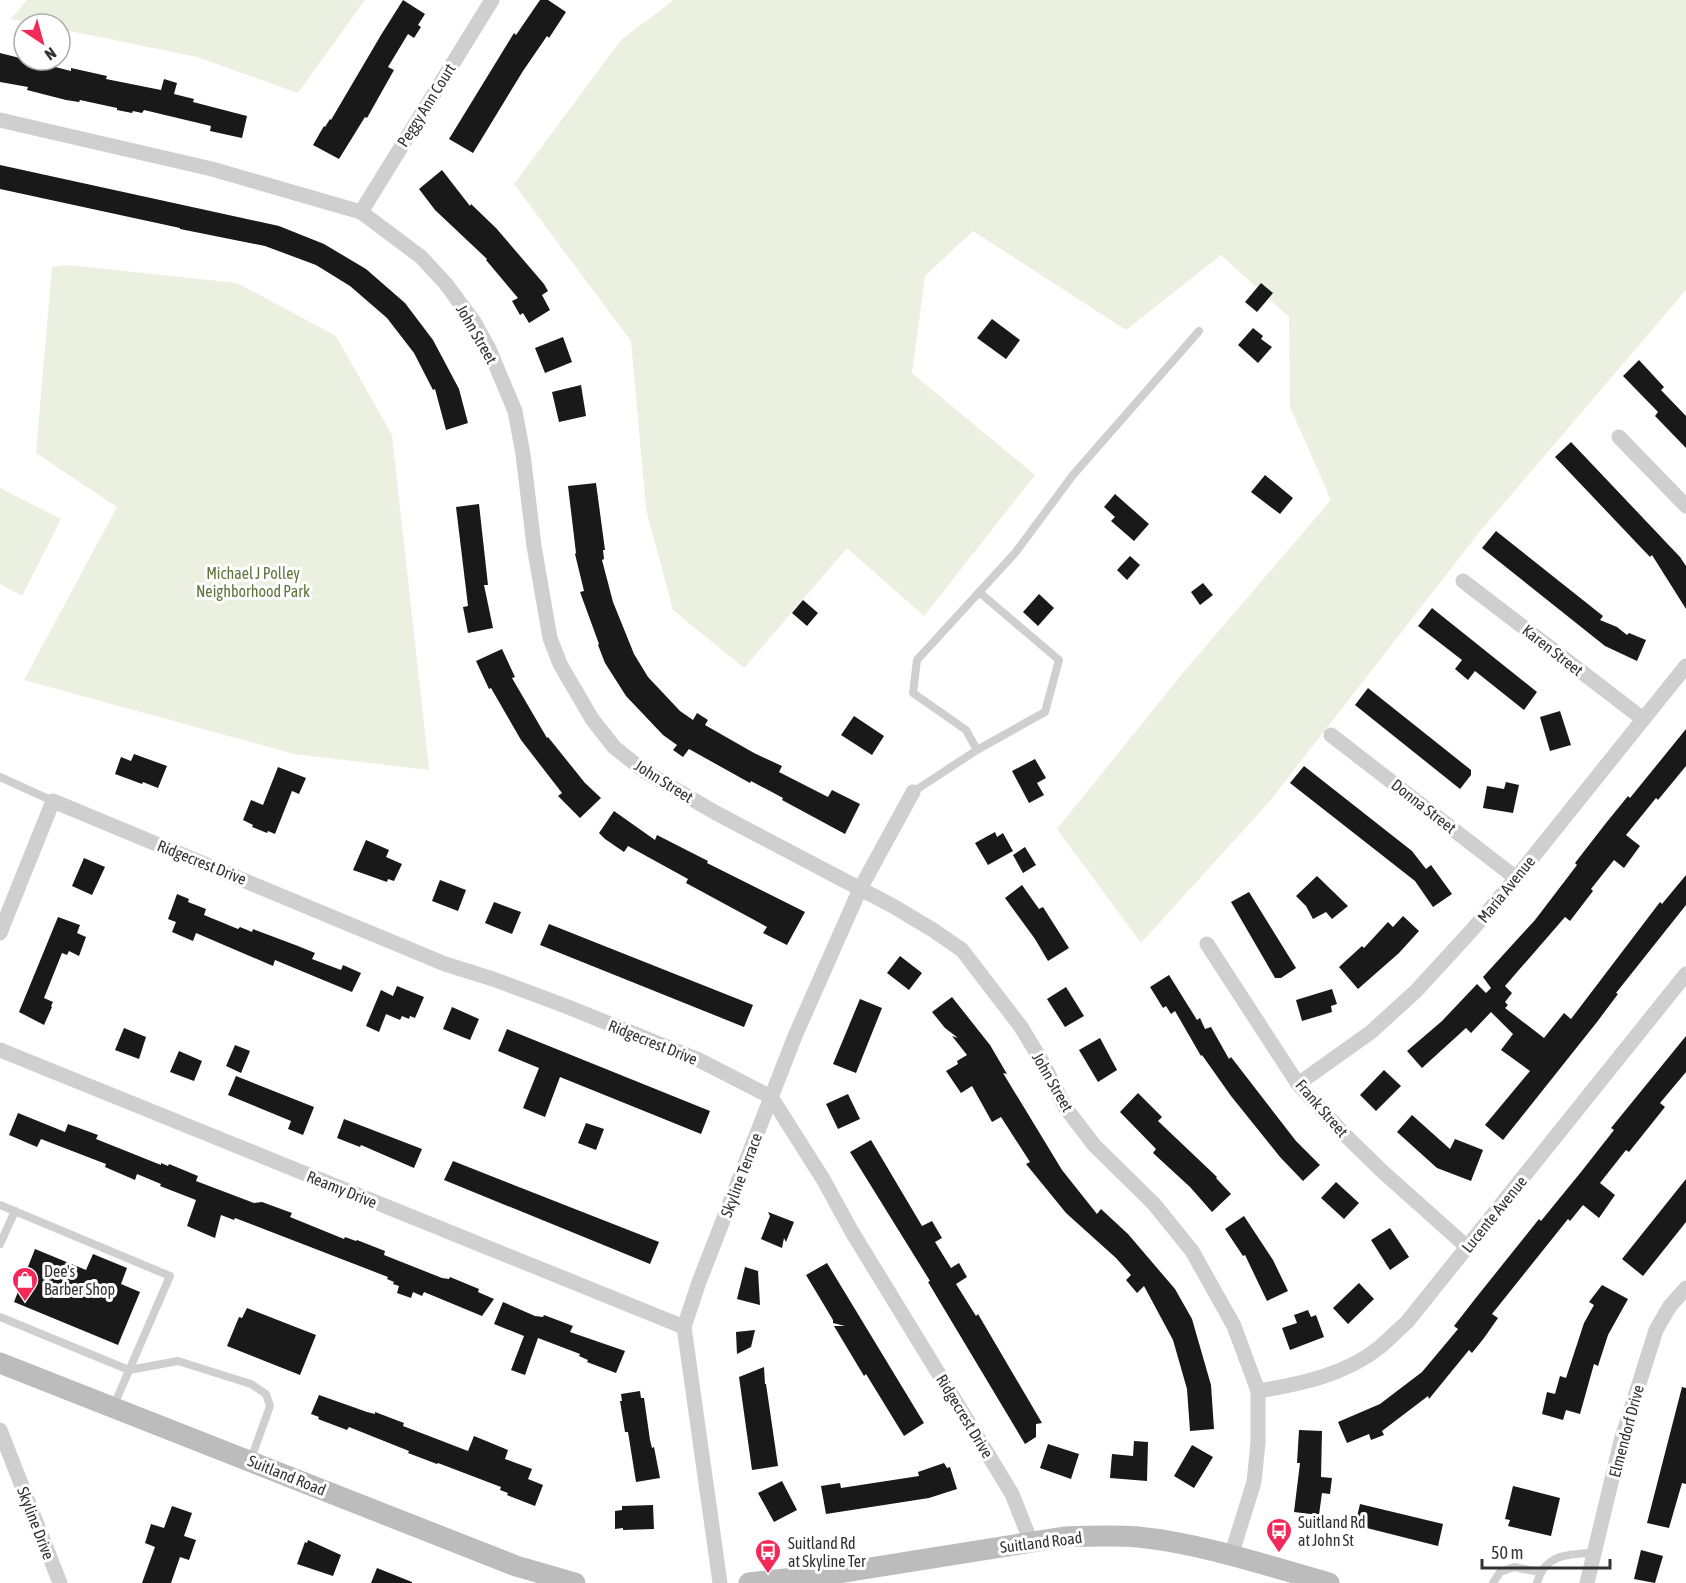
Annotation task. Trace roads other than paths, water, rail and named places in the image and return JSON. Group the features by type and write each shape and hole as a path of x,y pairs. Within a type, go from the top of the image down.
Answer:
{"main road":[{"name":"Suitland Road","path":"0,1363 516,1566 568,1582"},
{"name":"Suitland Road","path":"749,1583 838,1573 1064,1537 1136,1537 1165,1541 1231,1556 1329,1583"}],"street":[{"name":"Peggy Ann Court","path":"361,212 492,0"},
{"name":"John Street","path":"0,120 212,169 361,212 421,257 446,284 474,322 489,349 515,411 524,454 534,546 550,638 560,664 592,719 614,747 644,771 716,813 933,930 962,950 1021,1027 1044,1065 1065,1107 1094,1145 1154,1204 1192,1251 1234,1326 1258,1391 1258,1443 1254,1482 1231,1556"},
{"path":"1619,437 1686,506"},
{"name":"Karen Street","path":"1463,581 1642,719"},
{"name":"Maria Avenue","path":"1298,1084 1371,1032 1416,991 1473,930 1686,666"},
{"name":"Donna Street","path":"1331,735 1516,878"},
{"name":"Skyline Terrace","path":"720,1583 684,1327 795,1036 860,889 913,792"},
{"path":"0,933 53,801"},
{"name":"Ridgecrest Drive","path":"53,801 445,964 558,1003 699,1060 771,1097 824,1179 852,1232 1012,1494 1031,1542"},
{"name":"Frank Street","path":"1207,944 1298,1084 1375,1164 1467,1247"},
{"name":"Lucente Avenue","path":"1258,1391 1323,1378 1359,1361 1379,1348 1407,1322 1686,975"},
{"name":"Reamy Drive","path":"0,1050 684,1327"},
{"name":"Elmendorf Drive","path":"1587,1583 1621,1441 1656,1330 1670,1306 1686,1288"},
{"name":"Skyline Drive","path":"0,1430 60,1583"}],"lane":[{"path":"977,750 966,730 913,693 917,660 1015,553 1073,475 1199,331"},
{"path":"913,792 977,750 1045,712 1059,660 980,592"},
{"path":"0,777 53,801"},
{"path":"0,1205 170,1276 113,1406"},
{"path":"0,1244 15,1211"},
{"path":"0,1317 129,1370 178,1361 251,1384 266,1394 270,1406 250,1460"},
{"path":"1537,1583 1540,1572 1551,1560 1569,1554 1594,1552"},
{"path":"1493,1583 1500,1572 1514,1567 1540,1572"}],"place":[{"name":"Dee's Barber Shop","path":"25,1303"},
{"name":"Suitland Rd at John St","path":"1279,1554"},
{"name":"Suitland Rd at Skyline Ter","path":"768,1575"}],"park label":[{"name":"Michael J Polley Neighborhood Park","path":"253,582"}]}
